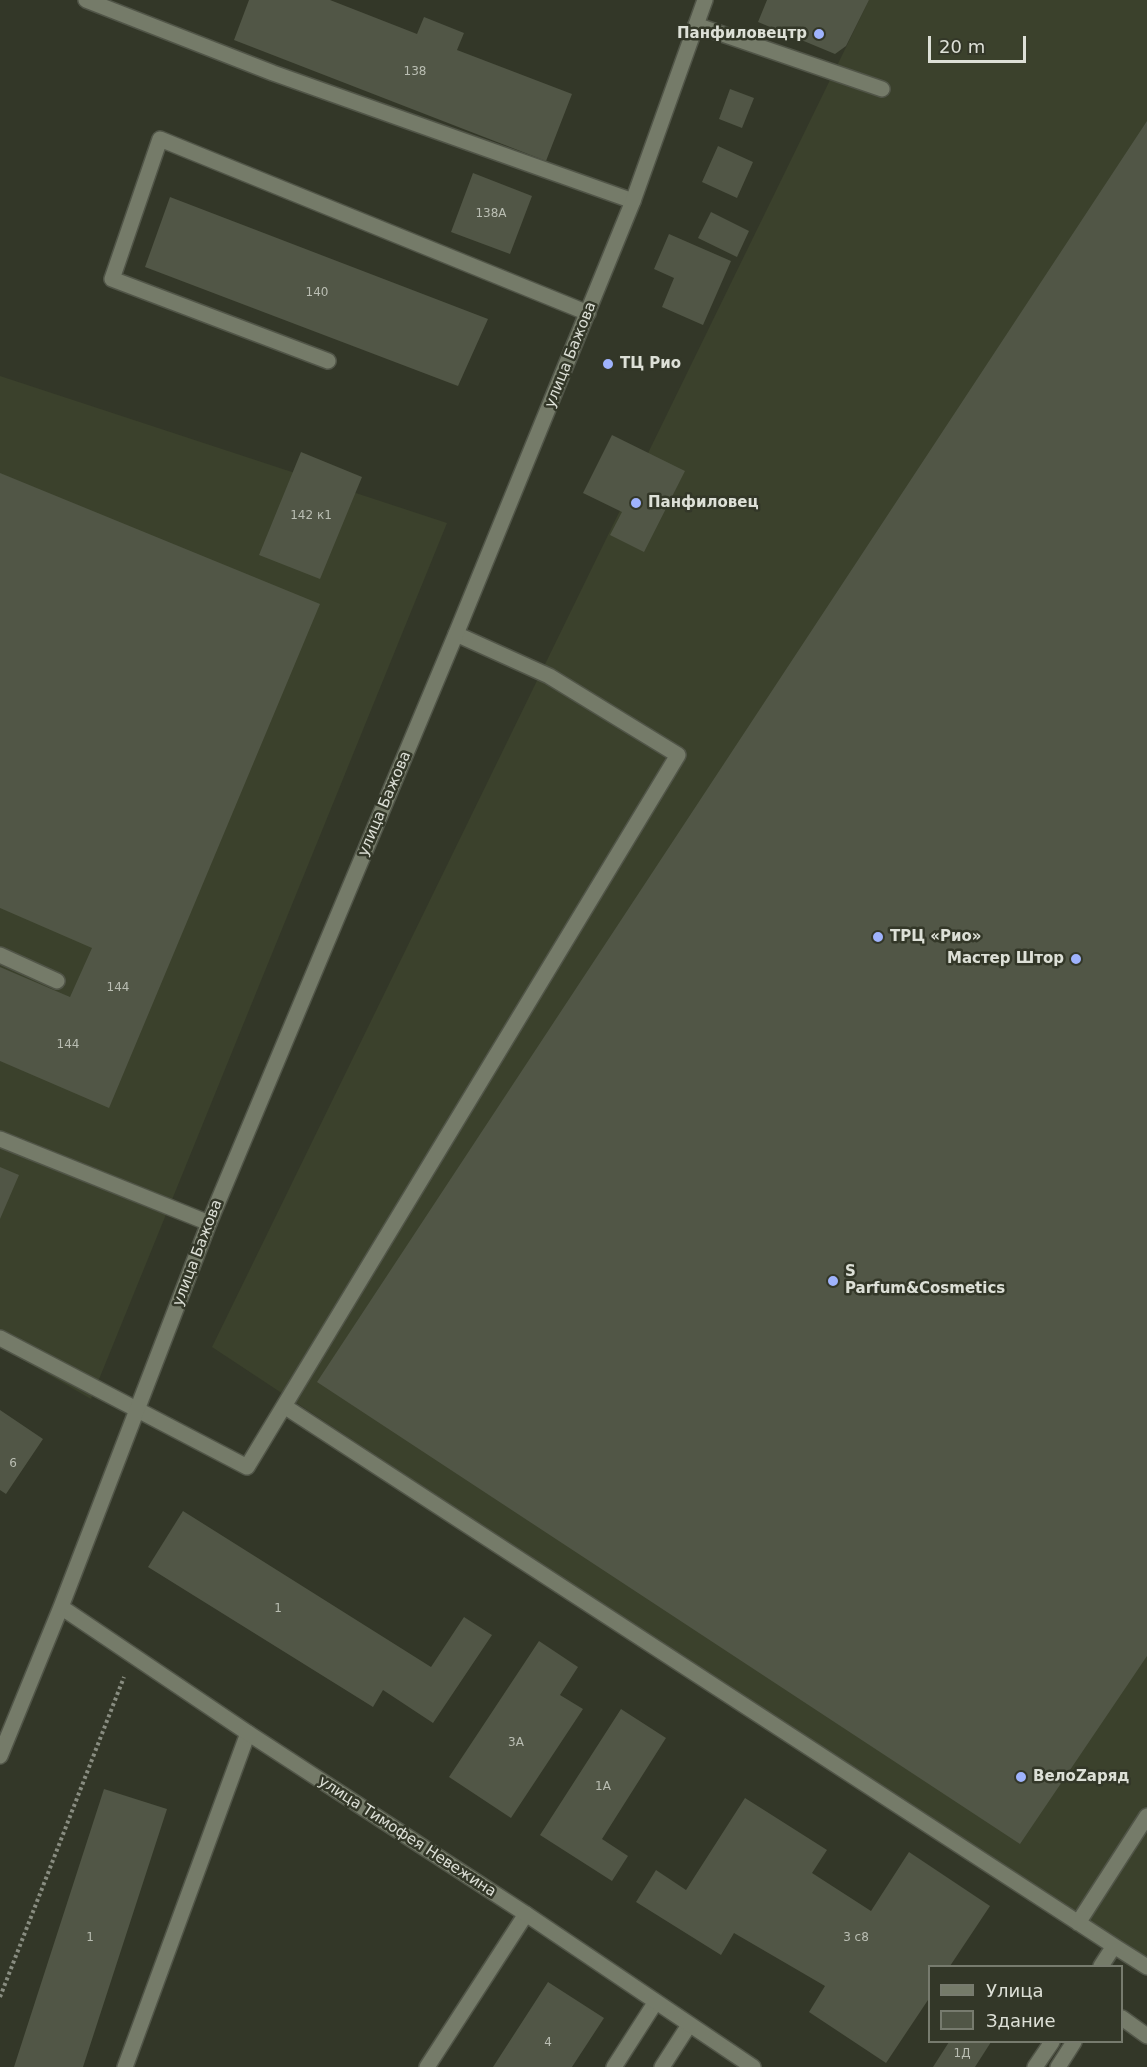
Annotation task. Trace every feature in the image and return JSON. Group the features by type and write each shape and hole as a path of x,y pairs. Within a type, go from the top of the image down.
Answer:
{"main road":[{"path":"86,0 273,74 633,201"},
{"name":"улица Бажова","path":"0,1756 61,1607 209,1223 456,634 633,201 705,0"},
{"path":"696,25 882,88"},
{"path":"328,361 112,279 160,139 588,313"},
{"path":"0,1338 247,1467 678,755 549,676 456,634"},
{"path":"0,955 57,981"},
{"path":"0,1139 209,1223"},
{"path":"284,1406 1147,1967"},
{"name":"улица Тимофея Невежина","path":"61,1607 248,1734 526,1914 753,2067"},
{"path":"125,2067 248,1734"},
{"path":"1078,1923 1141,1840 1147,1816"},
{"path":"427,2067 526,1914"},
{"path":"1102,1965 1114,1946"},
{"path":"614,2067 655,2003"},
{"path":"1123,2019 1147,2036"},
{"path":"662,2067 689,2025"},
{"path":"1035,2067 1051,2043"},
{"path":"1058,2067 1073,2043"}],"path":[{"path":"0,1997 133,1655"}],"shaded area":[{"name":"ТРЦ «Рио»","path":"869,0 1147,0 1147,1965 212,1347"},
{"path":"0,376 447,523 91,1399 0,1347"}],"building":[{"path":"249,0 330,0 417,34 424,17 464,33 457,50 572,94 546,161 234,40"},
{"name":"Панфиловецтр","path":"767,0 869,0 846,46 835,54 758,22"},
{"path":"730,89 754,98 742,128 719,119"},
{"name":"ТРЦ «Рио»","path":"1147,121 1147,1656 1020,1844 317,1382"},
{"path":"718,146 753,162 737,198 702,182"},
{"path":"473,173 532,196 510,254 451,232"},
{"path":"170,197 488,319 458,386 145,267"},
{"path":"711,212 749,231 737,257 698,238"},
{"path":"669,234 731,261 703,325 662,307 674,278 654,269"},
{"name":"Панфиловец","path":"612,435 685,471 644,552 610,535 622,512 583,493"},
{"path":"301,452 362,477 320,579 259,555"},
{"path":"0,473 320,604 109,1108 0,1061 0,967 70,997 92,948 0,908"},
{"path":"0,1167 19,1175 0,1219"},
{"path":"0,1410 43,1439 6,1494 0,1490"},
{"path":"183,1511 431,1667 464,1617 492,1635 433,1723 383,1690 373,1707 148,1567"},
{"path":"539,1641 578,1667 560,1695 583,1709 511,1818 449,1777"},
{"path":"621,1709 666,1738 602,1839 628,1856 612,1881 540,1835"},
{"path":"104,1789 167,1809 83,2067 14,2067"},
{"path":"745,1798 827,1850 812,1873 871,1911 909,1852 990,1906 951,1965 928,1965 928,2000 886,2063 809,2012 825,1986 734,1933 721,1955 636,1902 656,1870 686,1890"},
{"path":"548,1982 604,2018 572,2067 493,2067"},
{"path":"948,2043 990,2043 975,2067 933,2067"}],"place":[{"name":"Панфиловецтр","path":"819,34"},
{"name":"ТЦ Рио","path":"608,364"},
{"name":"Панфиловец","path":"636,503"},
{"name":"ТРЦ «Рио»","path":"878,937"},
{"name":"Мастер Штор","path":"1076,959"},
{"name":"S Parfum&Cosmetics","path":"833,1281"},
{"name":"ВелоZаряд","path":"1021,1777"}]}
